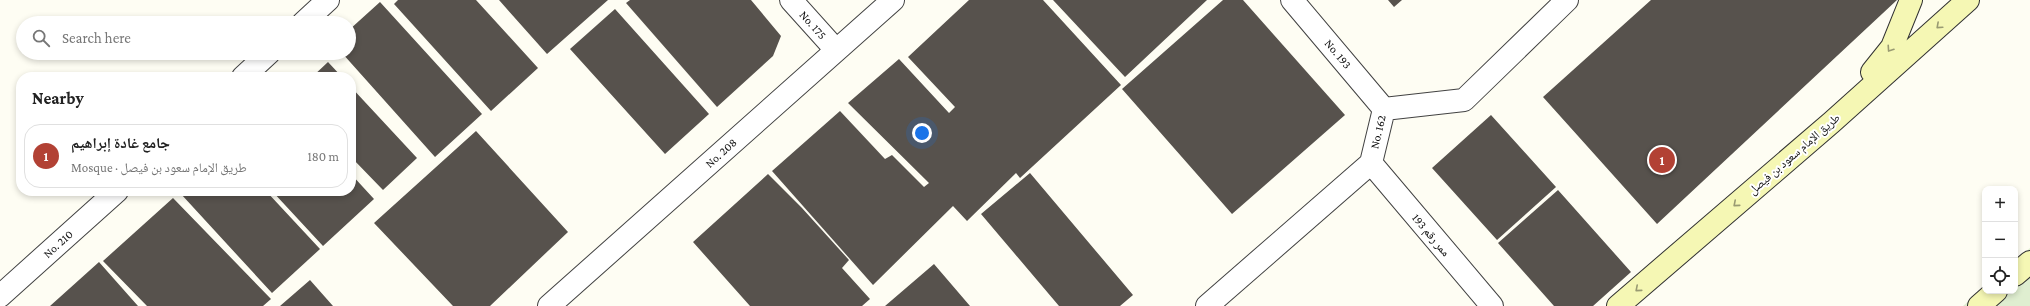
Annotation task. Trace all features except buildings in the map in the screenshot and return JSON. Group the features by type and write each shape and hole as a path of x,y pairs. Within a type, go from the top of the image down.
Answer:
{"main road":[{"path":"1832,122 1849,97 1892,46 1911,0"},
{"name":"طريق الإمام سعود بن فيصل","path":"1618,306 1832,122 1968,0"},
{"path":"2018,272 2030,262"},
{"path":"1979,306 1993,294"}],"street":[{"path":"311,16 328,0"},
{"name":"No. 175","path":"791,0 836,50"},
{"name":"No. 208","path":"549,306 893,0"},
{"name":"No. 193","path":"1292,0 1384,109"},
{"name":"No. 162","path":"1207,306 1371,163 1384,109 1464,100 1567,0"},
{"path":"249,72 262,60"},
{"name":"ممر رقم 193","path":"1371,163 1492,306"},
{"name":"No. 210","path":"0,296 111,196"}],"green space":[{"path":"2030,248 2030,306 1963,306 1982,290 1982,294 2018,294 2018,258"}],"place":[{"name":"جامع غادة إبراهيم","path":"1662,160"}]}
